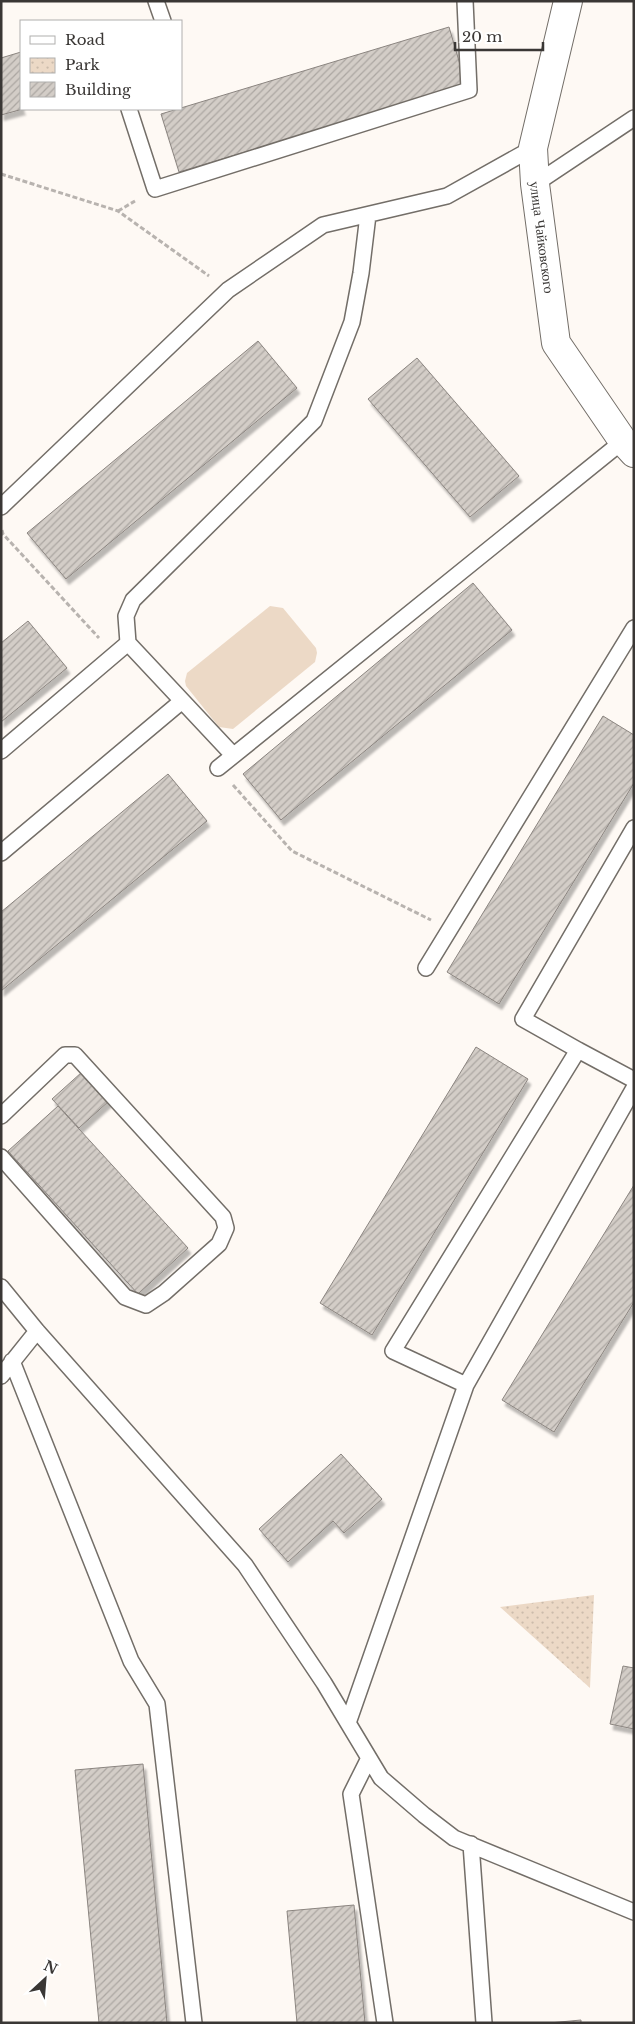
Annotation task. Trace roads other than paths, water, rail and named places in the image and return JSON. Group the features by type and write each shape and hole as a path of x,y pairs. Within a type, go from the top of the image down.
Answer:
{"street":[{"name":"улица Чайковского","path":"568,1 533,148 535,184 556,343 628,447"}],"lane":[{"path":"156,1 163,20"},
{"path":"130,110 155,189 469,90 464,1"},
{"path":"535,184 634,118"},
{"path":"1,507 228,290 323,225 447,196 533,148"},
{"path":"233,755 128,643 126,616 132,600 314,421 352,322 361,273 368,215"},
{"path":"218,768 628,447"},
{"path":"426,968 634,628"},
{"path":"1,751 128,643"},
{"path":"1,853 182,701"},
{"path":"634,828 523,1019 634,1080"},
{"path":"466,1385 393,1351 578,1050"},
{"path":"1,1116 65,1055 75,1055 223,1217 226,1228 219,1244 164,1293 146,1305 126,1297 1,1157"},
{"path":"348,1723 466,1385 634,1088"},
{"path":"1,1287 37,1331 245,1565 324,1683 381,1778 454,1838 634,1912"},
{"path":"1,1376 37,1331"},
{"path":"12,1360 131,1661 157,1704 194,2023"},
{"path":"369,1758 351,1794 385,2023"},
{"path":"471,1844 484,2023"}]}
